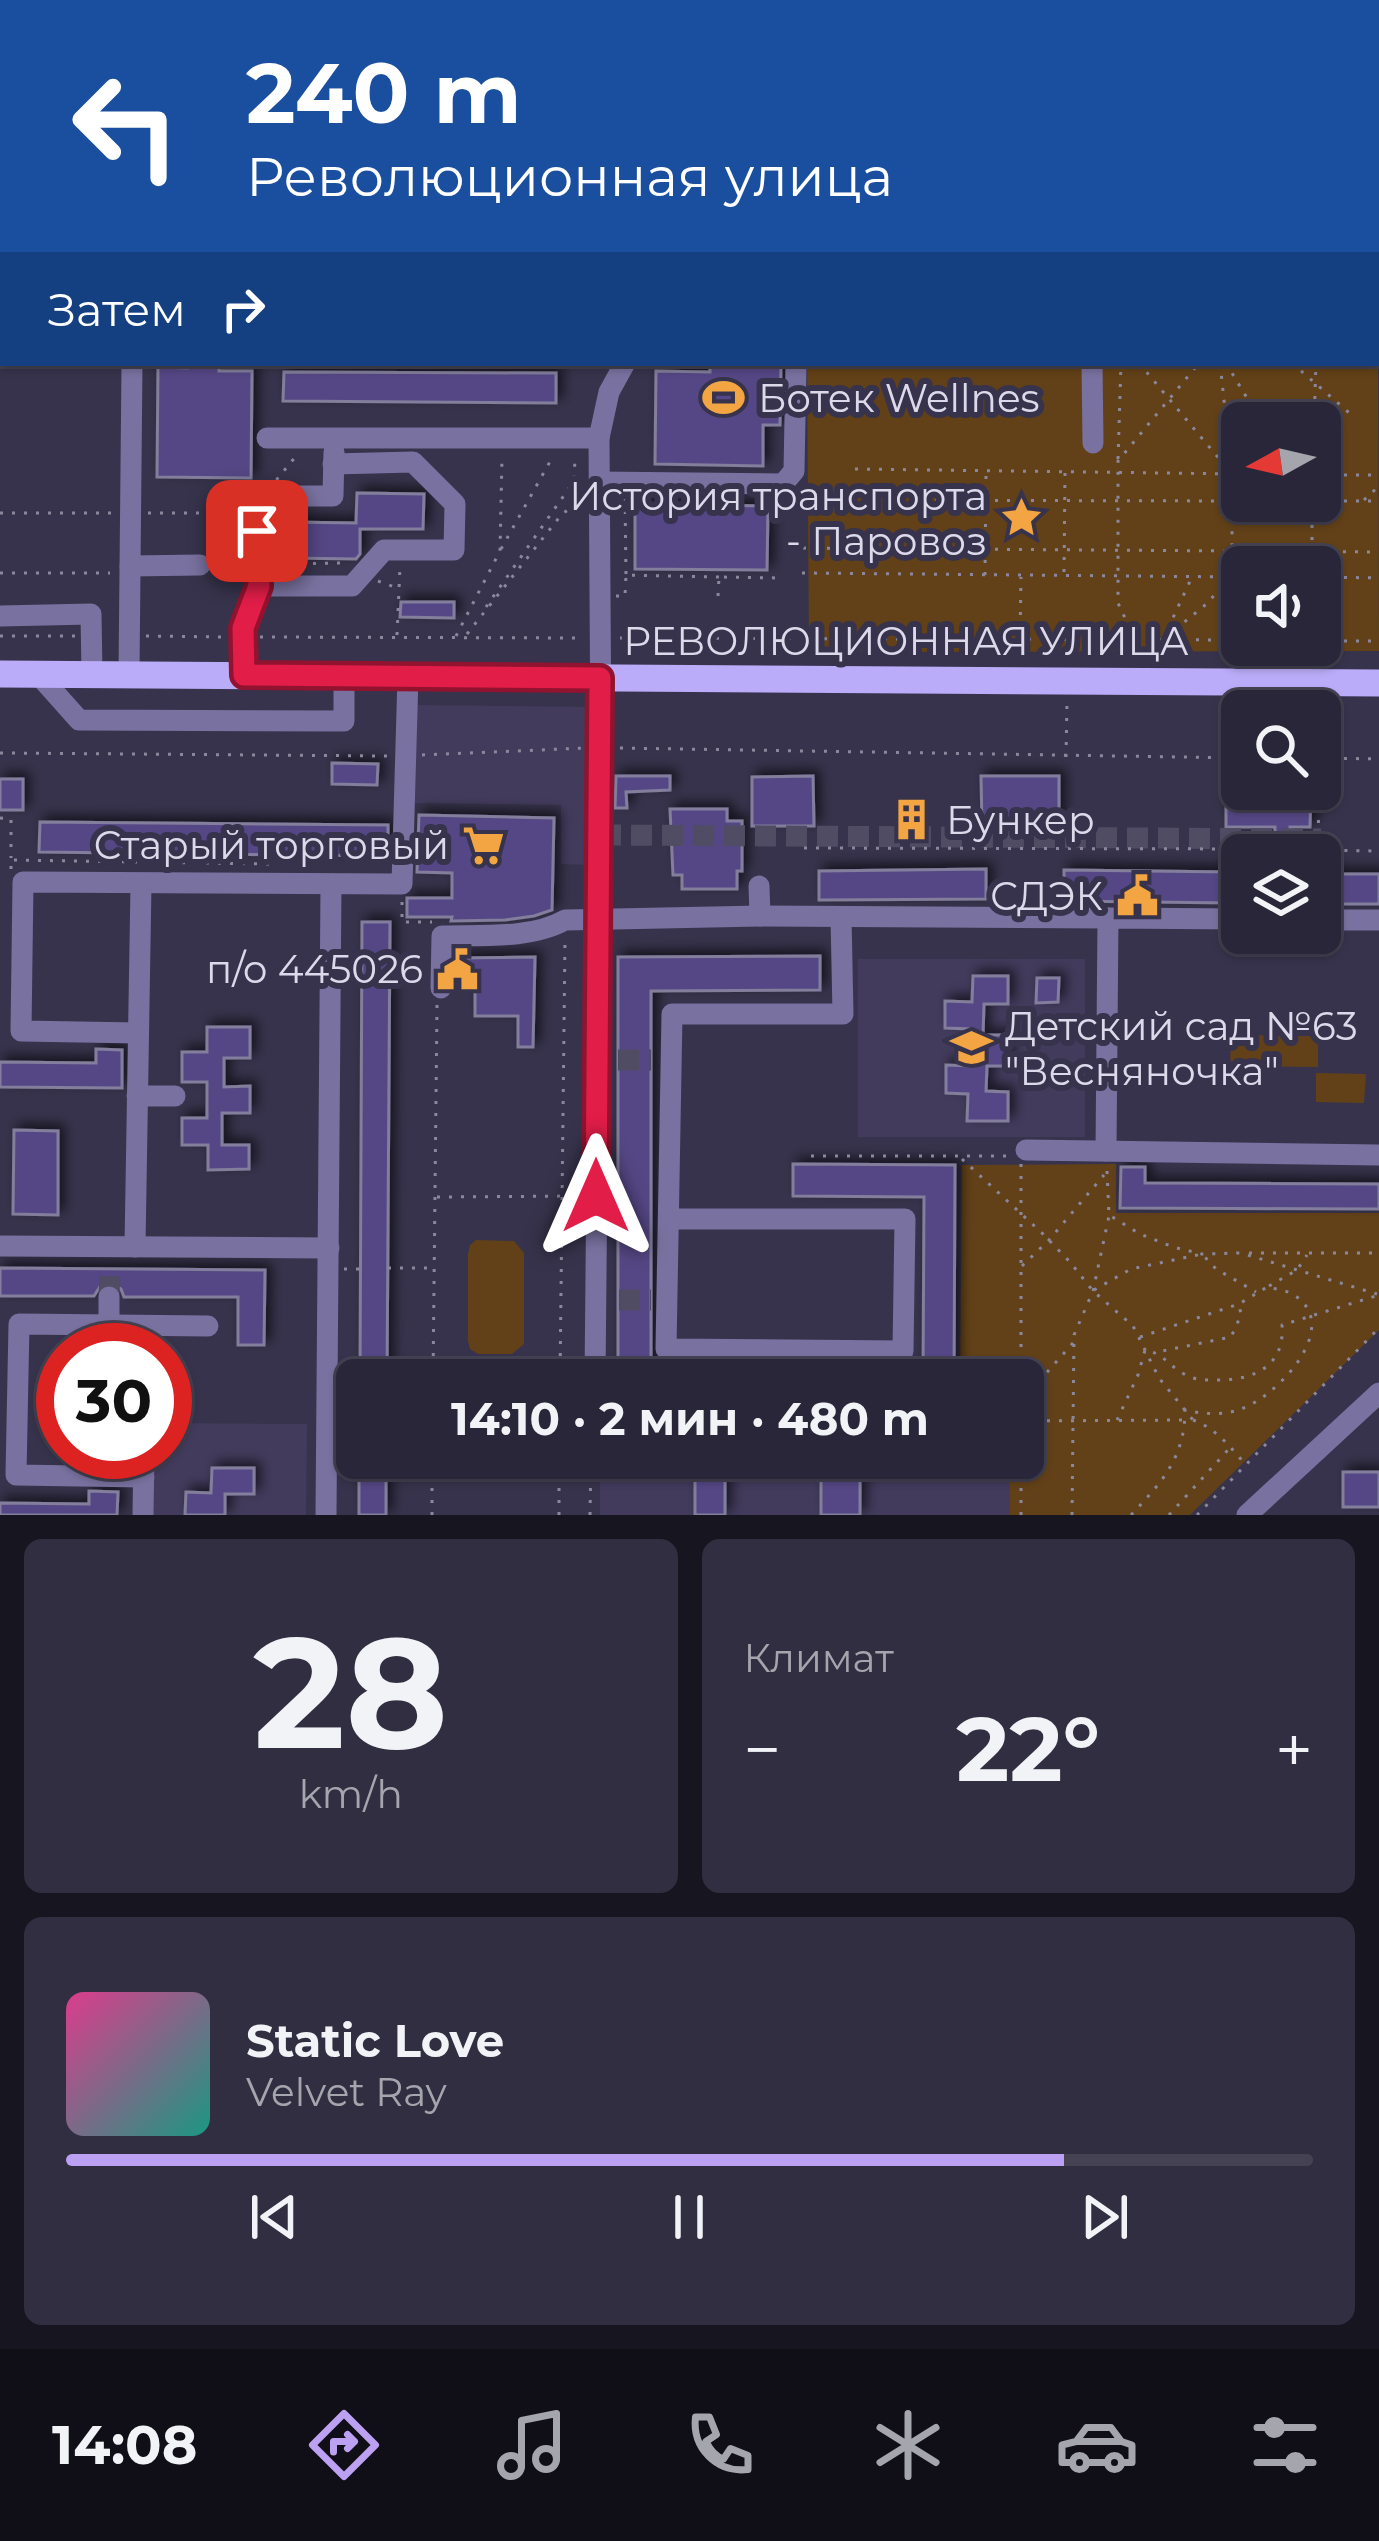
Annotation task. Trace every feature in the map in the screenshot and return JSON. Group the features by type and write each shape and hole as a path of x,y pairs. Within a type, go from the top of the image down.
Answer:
{"main road":[{"name":"РЕВОЛЮЦИОННАЯ УЛИЦА","path":"0,674 1379,682"}],"street":[{"path":"129,674 132,366"},
{"path":"579,438 623,366"},
{"path":"599,486 783,484 794,472 796,366"},
{"path":"1092,366 1093,443"},
{"path":"267,438 579,438"},
{"path":"244,675 243,628 259,575 257,531 291,496 333,496 333,464 323,438"},
{"path":"579,438 599,486 600,919 608,1060 596,1196 607,1300 599,1359"},
{"path":"259,575 352,586 384,550 454,550 455,505 412,462 333,464"},
{"path":"130,569 200,565"},
{"path":"0,616 91,614 92,674"},
{"path":"38,674 79,720 344,721 344,676"},
{"path":"138,1034 21,1031 23,882 402,884 408,676"},
{"path":"135,1247 141,884"},
{"path":"326,1515 331,884"},
{"path":"759,886 760,916"},
{"path":"439,988 442,936 509,933 553,927 565,920 760,916 1221,919"},
{"path":"669,1219 905,1220 902,1351 665,1349 659,1300 669,1219 661,1060 673,1014 844,1014 842,916"},
{"path":"1106,1151 1108,918"},
{"path":"1341,920 1379,920"},
{"path":"137,1096 175,1096"},
{"path":"1026,1150 1379,1155"},
{"path":"0,1246 110,1258 135,1247 328,1248"},
{"path":"110,1297 110,1323"},
{"path":"36,1324 19,1324 16,1475 36,1475"},
{"path":"192,1326 208,1326"},
{"path":"1247,1515 1379,1393"},
{"path":"143,1515 144,1479"}],"path":[{"path":"1118,640 1125,618 1118,603 1120,366"},
{"path":"1141,366 1221,461"},
{"path":"1118,461 1196,366"},
{"path":"1223,366 1226,402"},
{"path":"1225,366 1248,402"},
{"path":"1295,366 1354,417"},
{"path":"1315,402 1316,366"},
{"path":"0,513 249,513 323,438"},
{"path":"500,551 502,438"},
{"path":"456,638 500,551 579,438"},
{"path":"464,638 574,481 579,438"},
{"path":"855,469 1221,474"},
{"path":"985,575 986,471"},
{"path":"1064,575 1065,472"},
{"path":"1341,475 1379,475"},
{"path":"464,638 562,514 599,486 625,488 626,596"},
{"path":"1363,501 1379,486"},
{"path":"802,500 1221,501"},
{"path":"1341,501 1379,501"},
{"path":"802,548 1221,551"},
{"path":"397,637 400,550"},
{"path":"1341,552 1379,552"},
{"path":"259,575 361,563"},
{"path":"0,573 130,569"},
{"path":"802,574 1221,577"},
{"path":"626,575 780,578"},
{"path":"1020,640 1021,575"},
{"path":"718,577 718,596"},
{"path":"1163,640 1192,577"},
{"path":"1341,577 1379,578"},
{"path":"1163,640 1221,588"},
{"path":"0,636 91,636"},
{"path":"129,636 1221,640"},
{"path":"1066,655 1067,640"},
{"path":"1341,641 1379,641"},
{"path":"1066,757 1067,687"},
{"path":"0,753 406,756 601,748 1221,758"},
{"path":"1341,758 1379,759"},
{"path":"0,818 11,819 11,860"},
{"path":"804,848 1221,849"},
{"path":"1341,850 1379,851"},
{"path":"402,884 402,922 438,922"},
{"path":"560,1359 565,920"},
{"path":"433,1359 439,988"},
{"path":"811,1156 1021,1156 1021,1359"},
{"path":"960,1156 1133,1326 1159,1378 1193,1420"},
{"path":"1021,1267 1107,1172 1109,1215 1093,1291 1074,1335 1072,1515"},
{"path":"435,1197 596,1196"},
{"path":"1109,1215 1156,1240 1202,1254 1216,1269 1256,1292"},
{"path":"1241,1253 1379,1295"},
{"path":"1139,1337 1240,1304 1297,1270 1308,1253"},
{"path":"1093,1291 1131,1269 1202,1254 1379,1253"},
{"path":"388,1268 434,1268"},
{"path":"342,1269 360,1269"},
{"path":"1185,1410 1199,1414 1240,1410 1262,1398 1292,1371 1312,1333 1311,1317 1297,1297 1267,1287"},
{"path":"1157,1352 1184,1374 1199,1379 1250,1377 1277,1355 1282,1325 1379,1295"},
{"path":"1145,1350 1157,1352 1231,1337 1241,1316 1240,1304"},
{"path":"1197,1515 1379,1328"},
{"path":"1044,1376 1074,1342"},
{"path":"1117,1420 1145,1350"},
{"path":"1131,1515 1165,1479 1184,1433 1185,1410"},
{"path":"1044,1421 1193,1420 1206,1424 1247,1466"},
{"path":"1169,1515 1231,1448"},
{"path":"432,1479 432,1515"},
{"path":"559,1479 559,1515"},
{"path":"590,1515 591,1479"},
{"path":"1021,1479 1021,1515"}],"shaded area":[{"path":"807,366 1378,366 1379,651 1341,651 1341,546 1221,546 1221,651 809,652"},
{"path":"416,705 593,707 591,865 561,864 561,805 415,803"},
{"name":"Детский сад №63 \"Весняночка\"","path":"858,959 1085,959 1085,1137 858,1137"},
{"path":"1231,1035 1318,1036 1318,1067 1230,1066"},
{"path":"1316,1073 1366,1074 1364,1103 1316,1102"},
{"path":"1116,1164 1116,1213 1379,1213 1379,1330 1190,1515 1010,1515 1010,1479 1044,1479 1044,1359 960,1359 962,1165"},
{"path":"476,1240 514,1241 524,1253 524,1344 512,1354 478,1354 470,1349 468,1254"},
{"path":"192,1423 307,1424 306,1515 153,1515 153,1479 192,1479"},
{"path":"600,1479 1010,1479 1010,1515 600,1515"}],"building":[{"name":"Ботек Wellnes","path":"710,366 781,366 780,425 763,425 763,466 655,464 656,371 710,372"},
{"path":"158,367 252,371 251,478 157,477"},
{"path":"284,372 556,373 556,403 283,401"},
{"path":"357,493 424,494 423,529 360,529 356,559 289,558 289,522 356,523"},
{"path":"635,504 768,506 767,570 635,569"},
{"path":"401,602 454,602 454,618 400,617"},
{"path":"332,763 378,764 377,785 332,784"},
{"path":"616,776 670,776 670,790 626,792 627,808 615,808"},
{"path":"813,776 814,826 752,826 752,777"},
{"path":"981,776 1059,776 1059,825 982,825"},
{"path":"0,779 23,779 23,810 0,810"},
{"path":"670,809 727,809 727,821 742,821 742,871 737,871 737,889 682,889 682,875 673,875"},
{"path":"1226,810 1310,810 1310,827 1290,827 1290,834 1275,834 1275,827 1226,827"},
{"name":"Старый торговый","path":"419,815 554,818 552,910 505,920 407,917 407,898 452,898 452,873 417,872"},
{"path":"40,822 388,825 388,856 39,852"},
{"path":"986,869 986,899 819,900 819,871"},
{"path":"1064,870 1221,872 1221,903 1064,901"},
{"path":"1341,874 1379,874 1379,904 1341,904"},
{"path":"362,922 390,922 387,1359 360,1359"},
{"path":"820,956 820,990 651,991 651,1359 618,1359 618,957"},
{"path":"535,957 533,1047 518,1047 518,1016 475,1016 475,985 456,986 457,958"},
{"path":"973,976 1008,976 1008,1004 984,1004 983,1035 1007,1035 1007,1066 987,1066 986,1091 1008,1092 1008,1121 967,1121 968,1094 946,1093 946,1065 971,1066 971,1029 945,1028 945,1001 972,1002"},
{"path":"1037,978 1059,978 1058,1002 1036,1003"},
{"path":"207,1027 250,1027 250,1058 224,1058 224,1087 250,1086 250,1113 222,1113 222,1145 249,1145 249,1169 208,1170 208,1145 182,1145 182,1118 207,1118 207,1082 182,1082 182,1052 207,1052"},
{"path":"96,1049 122,1050 122,1088 0,1087 0,1062 96,1063"},
{"path":"14,1130 58,1131 58,1215 13,1214"},
{"path":"793,1164 955,1165 954,1359 923,1359 924,1197 793,1196"},
{"path":"1121,1167 1145,1167 1145,1183 1379,1184 1379,1209 1120,1208"},
{"path":"0,1268 265,1270 264,1345 238,1345 238,1297 124,1297 110,1282 101,1285 94,1296 0,1296"},
{"path":"212,1468 254,1468 254,1494 225,1494 225,1515 185,1515 186,1492 211,1493"},
{"path":"1343,1472 1379,1472 1379,1507 1343,1507"},
{"path":"359,1479 386,1479 386,1515 359,1515"},
{"path":"695,1479 725,1479 725,1515 695,1515"},
{"path":"821,1479 860,1479 860,1515 821,1515"},
{"path":"89,1491 118,1492 117,1515 0,1515 0,1503 89,1504"}],"tunnel":[{"path":"600,835 1221,838"},
{"path":"618,1060 651,1060"},
{"path":"109,1297 110,1269"},
{"path":"619,1300 651,1300"}],"place":[{"name":"Ботек Wellnes","path":"724,398"},
{"name":"История транспорта - Паровоз","path":"1021,518"},
{"name":"Бункер","path":"912,820"},
{"name":"Старый торговый","path":"483,845"},
{"name":"СДЭК","path":"1137,896"},
{"name":"п/о 445026","path":"457,969"},
{"name":"Детский сад №63 \"Весняночка\"","path":"971,1048"}],"route":[{"path":"257,531 259,586 243,628 244,675 600,678 596,1196"}]}
